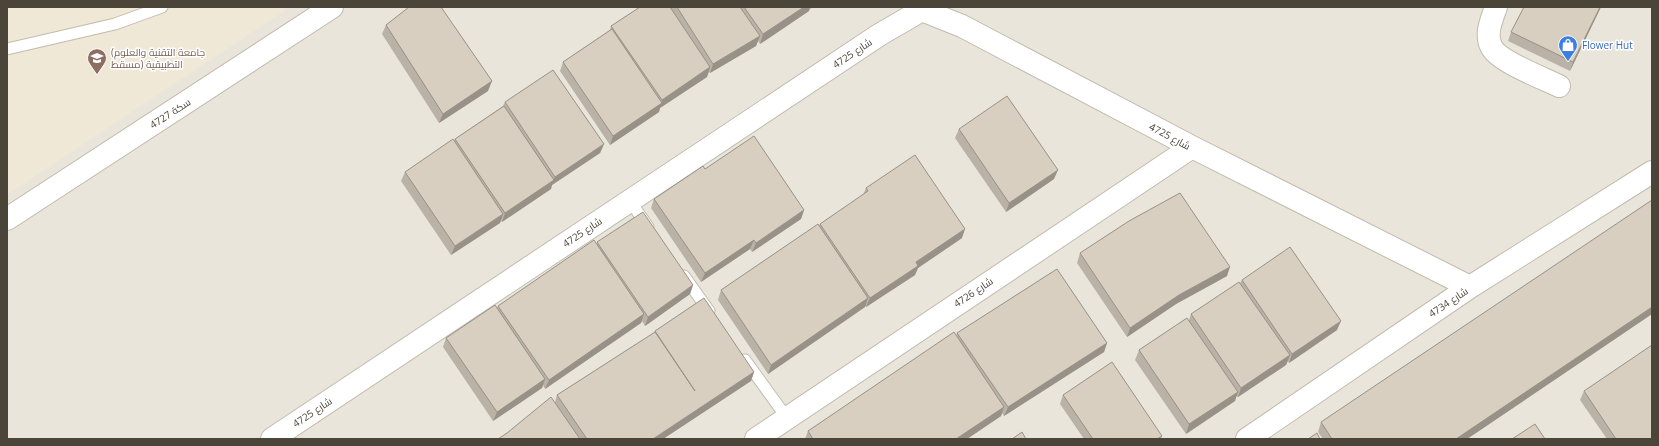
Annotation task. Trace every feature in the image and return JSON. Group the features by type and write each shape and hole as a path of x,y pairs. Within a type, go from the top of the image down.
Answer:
{"street":[{"name":"سكة 4727","path":"7,219 332,7"},
{"path":"1496,7 1488,28 1490,46 1498,56 1559,86"},
{"name":"4725 شارع","path":"272,439 879,35 922,10 962,26 1192,148 1470,287"},
{"name":"4726 شارع","path":"756,439 1192,148"},
{"name":"4734 شارع","path":"1247,439 1470,287 1652,172"}],"lane":[{"path":"7,49 115,24 162,7"},
{"path":"630,201 653,233"},
{"path":"676,265 717,322"},
{"path":"736,348 787,418"}],"shaded area":[{"path":"7,7 1652,7 1652,439 7,439"},
{"name":"(جامعة التقنية والعلوم التطبيقية (مسقط","path":"7,7 290,7 7,195"}],"building":[{"path":"409,7 441,7 492,81 443,114 386,25"},
{"path":"640,7 670,7 710,67 662,100 611,26"},
{"path":"677,7 740,7 760,36 713,64"},
{"path":"744,7 804,7 763,34"},
{"path":"1524,7 1600,7 1573,62 1511,32"},
{"path":"612,29 662,103 613,136 563,62"},
{"path":"553,70 604,144 555,177 505,102"},
{"path":"1007,96 1058,170 1009,203 959,129"},
{"path":"504,106 554,180 505,213 455,139"},
{"path":"754,136 804,210 756,243 754,240 705,273 654,199 703,166 705,169"},
{"path":"453,139 503,214 455,246 405,172"},
{"path":"915,155 965,229 916,262 918,266 870,298 820,224 868,191 866,188"},
{"path":"1180,193 1230,267 1179,295 1130,328 1080,253 1129,221"},
{"path":"1652,200 1652,307 1456,439 1332,439 1321,422"},
{"path":"643,212 693,285 648,317 597,242"},
{"path":"818,224 868,298 771,365 721,290"},
{"path":"594,240 644,314 549,380 498,306"},
{"path":"1290,247 1341,321 1292,354 1242,280"},
{"path":"1057,269 1107,343 1008,407 957,333"},
{"path":"1239,282 1290,355 1241,388 1191,314"},
{"path":"704,298 754,372 653,439 587,439 557,395 655,332 695,391 655,331"},
{"path":"495,305 545,379 497,412 446,338"},
{"path":"1187,318 1238,392 1189,424 1139,350"},
{"path":"954,332 1004,407 956,439 813,439 808,431"},
{"path":"1652,345 1652,439 1616,439 1584,391"},
{"path":"1112,362 1162,436 1157,439 1093,439 1063,395"},
{"path":"551,397 580,439 498,439 507,433"},
{"path":"1535,424 1545,439 1512,439"},
{"path":"1022,432 1026,439 1012,439"},
{"path":"1317,433 1320,439 1308,439"}],"place":[{"name":"Flower Hut","path":"1568,62"},
{"name":"(جامعة التقنية والعلوم التطبيقية (مسقط","path":"97,75"}]}
